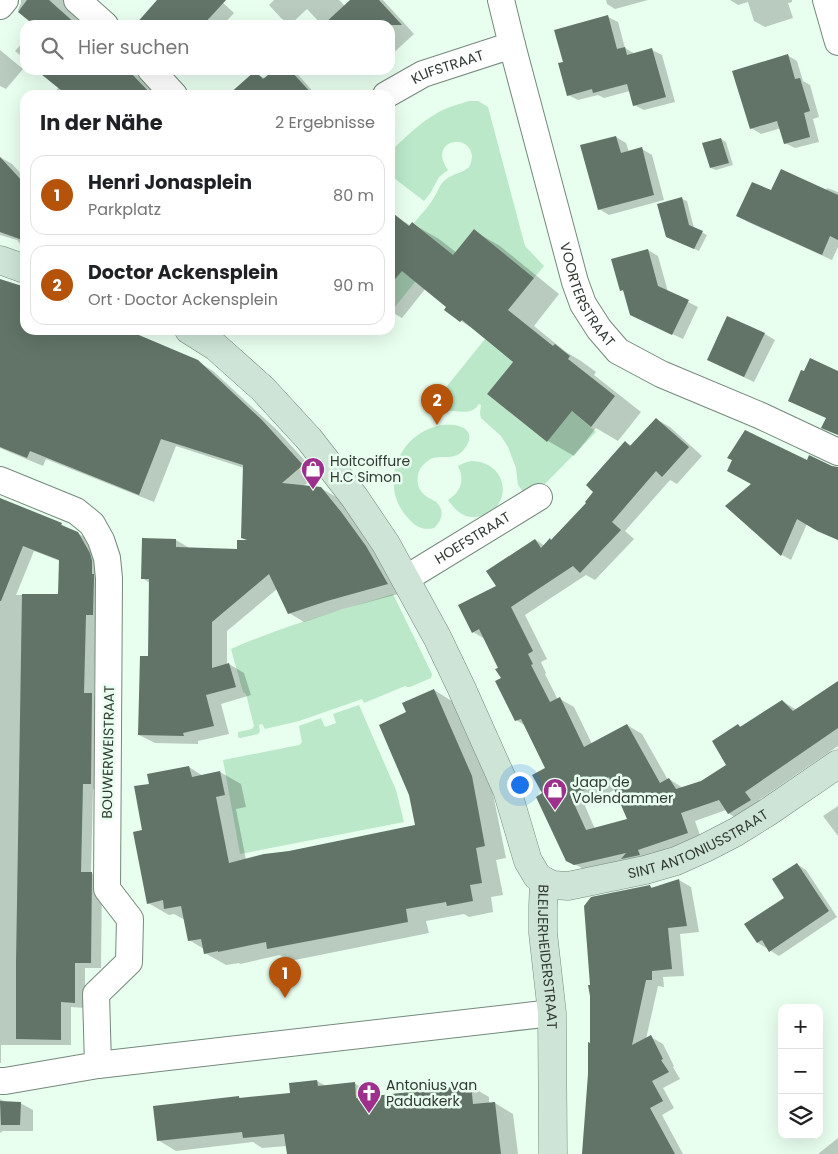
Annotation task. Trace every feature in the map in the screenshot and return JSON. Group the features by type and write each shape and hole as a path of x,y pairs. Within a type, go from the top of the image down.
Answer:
{"street":[{"path":"0,6 5,0"},
{"path":"77,0 99,20"},
{"name":"VOORTERSTRAAT","path":"501,0 576,282 583,304 599,328 618,350 660,374 759,415 838,452"},
{"path":"826,0 838,42"},
{"name":"KLIFSTRAAT","path":"395,90 423,74 512,45"},
{"path":"156,75 169,90"},
{"path":"0,260 20,267"},
{"name":"BLEIJERHEIDERSTRAAT","path":"197,335 216,347 263,389 326,458 355,498 386,544 437,637 507,790 528,861 537,876 544,882 543,933 552,1013 553,1154"},
{"name":"BOUWERWEISTRAAT","path":"0,480 76,510 92,524 101,540 107,558 109,578 107,889 130,919 129,962 96,994 98,1065"},
{"name":"HOEFSTRAAT","path":"405,579 538,497"},
{"name":"SINT ANTONIUSSTRAAT","path":"544,882 568,886 645,870 676,861 736,832 838,764"},
{"path":"0,1081 98,1065 552,1013"}],"green space":[{"path":"469,101 478,101 488,107 525,246 544,266 534,278 474,229 449,260 444,248 414,223 431,202 443,182 469,167 472,156 469,148 464,144 458,142 446,146 442,152 443,160 448,170 439,177 424,201 395,179 395,147 418,126 433,115"},
{"path":"395,265 419,277 395,307 395,279 401,272"},
{"path":"485,339 513,362 487,394 547,442 572,411 596,432 539,490 524,493 518,485 516,468 508,447 501,436 481,418 481,405 479,404 471,411 464,412 443,411 435,405 435,401"},
{"path":"442,425 456,425 466,429 469,440 468,444 459,454 451,457 432,458 420,469 419,488 426,496 437,503 442,514 439,523 434,528 422,528 407,517 398,504 394,490 394,475 397,461 404,448 414,438 427,430"},
{"path":"471,461 485,464 495,470 501,478 503,488 501,498 496,507 488,514 476,517 460,513 448,500 461,485 458,466"},
{"path":"393,594 432,674 431,678 410,687 405,686 364,703 362,699 299,721 265,729 262,724 259,725 260,731 258,734 238,737 238,732 252,729 254,726 231,649 291,626"},
{"path":"359,705 396,790 404,822 240,854 223,760 299,745 302,742 299,726 321,718 325,727 336,723 333,714"}],"building":[{"path":"27,0 49,0 71,20 28,20 18,12"},
{"path":"157,0 226,0 208,20 139,20"},
{"path":"350,0 379,0 402,25 395,25 395,20 328,20"},
{"path":"608,15 617,49 625,47 627,55 652,48 666,97 633,106 627,84 593,93 592,89 567,96 558,63 563,62 554,30"},
{"path":"788,54 795,79 800,78 810,111 804,113 810,137 784,144 777,121 750,129 732,71"},
{"path":"42,75 133,75 147,90 61,90"},
{"path":"250,75 259,75 263,79 268,75 295,75 308,90 234,90"},
{"path":"616,136 621,153 642,147 654,195 598,210 580,145"},
{"path":"721,138 729,163 710,168 702,143"},
{"path":"0,157 20,179 20,239 0,232"},
{"path":"781,169 838,195 838,240 830,236 822,255 736,216 752,182 771,190"},
{"path":"682,197 689,225 703,231 694,249 666,237 657,204"},
{"path":"395,215 409,226 412,222 453,255 474,229 534,278 508,310 553,346 555,344 570,356 568,359 615,396 591,427 572,411 547,442 487,394 513,362 462,320 460,322 444,310 446,307 402,271 395,279"},
{"path":"648,249 658,286 689,300 672,335 630,315 623,290 620,291 611,259"},
{"path":"0,279 20,285 20,335 139,335 198,360 262,420 303,465 282,483 321,487 366,546 388,584 288,614 269,574 212,622 212,668 229,663 236,687 206,695 214,726 183,733 184,736 138,735 140,656 148,656 149,579 141,579 142,538 176,539 176,547 237,549 237,540 247,540 241,538 243,465 161,439 139,495 30,451 27,458 0,447"},
{"path":"727,316 765,333 744,377 707,360"},
{"path":"810,358 838,371 838,435 821,428 826,418 788,401 801,370 804,371"},
{"path":"656,418 689,447 662,477 656,471 612,522 621,530 580,573 573,566 511,607 533,651 528,654 533,664 531,665 550,702 560,697 584,747 627,724 660,783 669,778 676,789 701,781 726,765 712,741 738,724 740,727 782,700 793,711 838,681 838,728 745,792 751,800 728,814 719,800 681,813 688,833 638,850 640,855 621,859 626,853 574,865 566,861 536,797 542,793 532,775 545,768 521,719 515,721 495,681 501,678 495,669 498,668 479,629 472,633 458,605 496,586 486,571 535,539 541,548 550,538 551,540 586,503 593,492 586,485 625,441 630,446","holes":["609,777 627,819 586,830 571,797"]},
{"path":"745,430 807,460 809,455 838,467 838,540 817,531 797,519 781,556 725,506 751,484 727,471 732,460 727,458"},
{"path":"0,498 62,523 61,525 78,532 90,553 92,574 94,574 93,615 86,615 84,693 92,693 91,784 83,784 81,872 92,872 91,963 75,963 75,1003 61,1002 61,1040 16,1039 22,594 58,594 59,560 23,546 0,601"},
{"path":"434,689 472,776 485,846 476,848 482,883 470,885 473,901 447,906 446,902 406,909 408,922 267,949 266,942 204,954 201,939 188,941 181,906 164,909 163,900 147,904 133,832 142,830 134,786 149,784 147,774 189,766 192,777 220,771 225,795 216,797 229,863 264,854 289,851 415,825 409,795 379,725 406,712 402,703"},
{"path":"797,863 829,911 769,952 762,940 757,943 744,924 784,898 772,879"},
{"path":"679,879 687,926 668,928 672,969 652,971 652,980 646,980 632,1045 651,1035 663,1059 661,1060 669,1072 652,1081 663,1101 650,1108 675,1154 582,1154 588,1074 588,1042 590,1043 590,996 588,985 590,985 584,906 591,897 650,885 651,888"},
{"name":"Antonius van Paduakerk","path":"317,1080 318,1086 355,1082 356,1098 471,1085 473,1104 495,1102 501,1154 287,1154 284,1134 243,1138 242,1132 157,1141 153,1106 239,1096 239,1098 290,1093 289,1083"},
{"path":"0,1101 21,1102 20,1125 1,1125"}],"place":[{"name":"Doctor Ackensplein","path":"437,425"},
{"name":"Hoitcoiffure H.C Simon","path":"313,490"},
{"name":"Jaap de Volendammer","path":"555,811"},
{"name":"Henri Jonasplein","path":"285,998"},
{"name":"Antonius van Paduakerk","path":"369,1114"}]}
